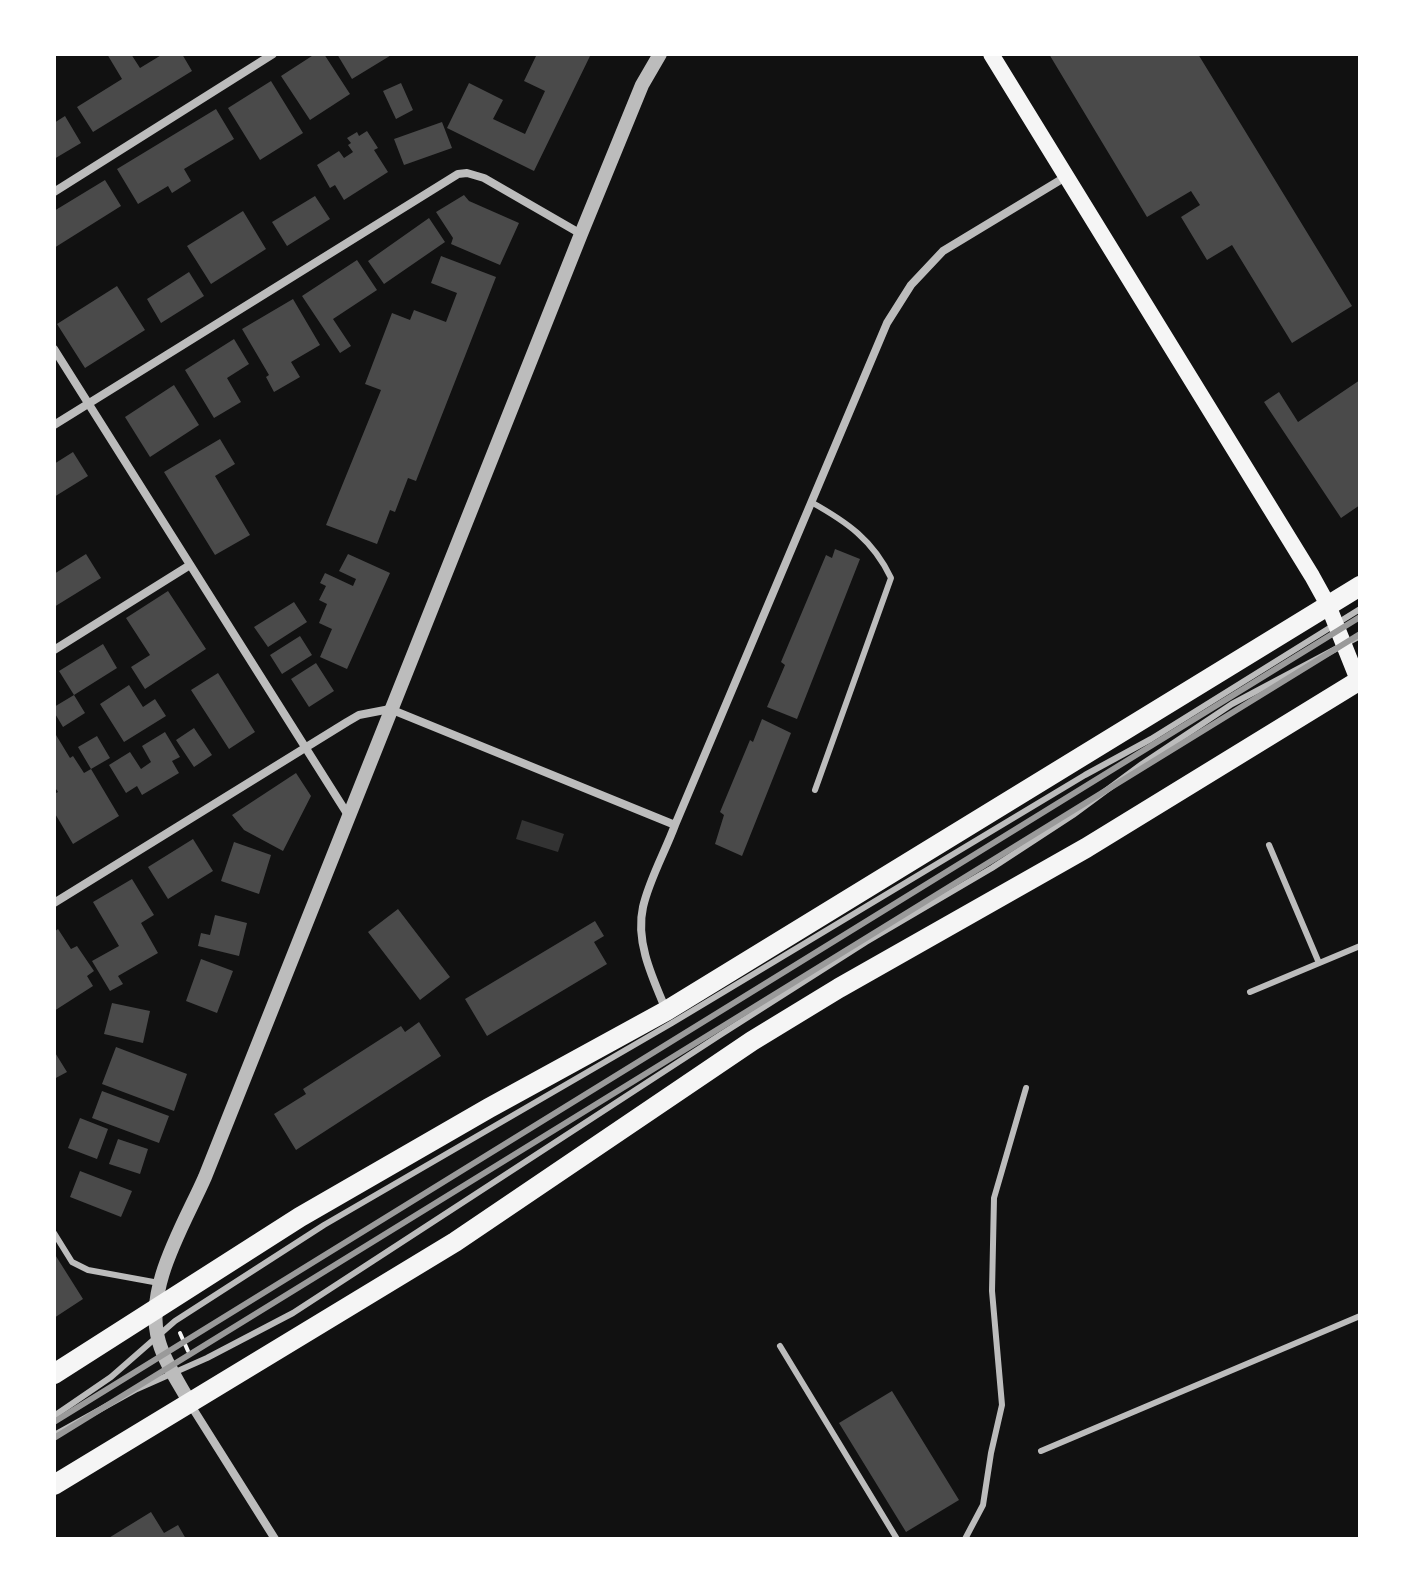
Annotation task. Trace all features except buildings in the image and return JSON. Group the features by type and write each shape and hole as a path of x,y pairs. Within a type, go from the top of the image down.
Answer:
{"main road":[{"path":"54,1485 455,1242 752,1041 1086,848 1359,682 1332,614 991,54"},
{"path":"54,1374 379,1171 666,1011 1332,614 1360,586"}],"street":[{"path":"54,192 273,54"},
{"path":"275,1539 173,1373 158,1336 154,1309 159,1283 205,1177 581,234 642,85 660,54"},
{"path":"54,425 458,174 484,178 581,234"},
{"path":"666,1011 642,938 643,908 675,825 887,323 911,285 943,251 1067,176"},
{"path":"54,349 348,815"},
{"path":"54,650 190,565"},
{"path":"54,903 359,715 390,709 675,825"}],"lane":[{"path":"811,502 864,537 891,578 815,790"},
{"path":"54,1416 111,1377 175,1321 390,1184 686,1015 1085,775 1151,739 1332,614 1360,609"},
{"path":"54,1435 137,1389 194,1364 293,1313 733,1026 866,942 992,868 1073,815 1209,718 1360,636"},
{"path":"1269,845 1319,963"},
{"path":"1250,992 1360,946"},
{"path":"965,1539 983,1505 1002,1405 992,1291 994,1198 1026,1088"},
{"path":"54,1233 72,1262 88,1270 159,1283"},
{"path":"1041,1451 1360,1316"},
{"path":"780,1346 897,1539"}],"path":[{"path":"175,1321 194,1364"}],"shaded area":[{"path":"522,820 564,834 558,852 516,839"}],"railway":[{"path":"54,1422 1360,617"},
{"path":"54,1438 1360,634"}]}
